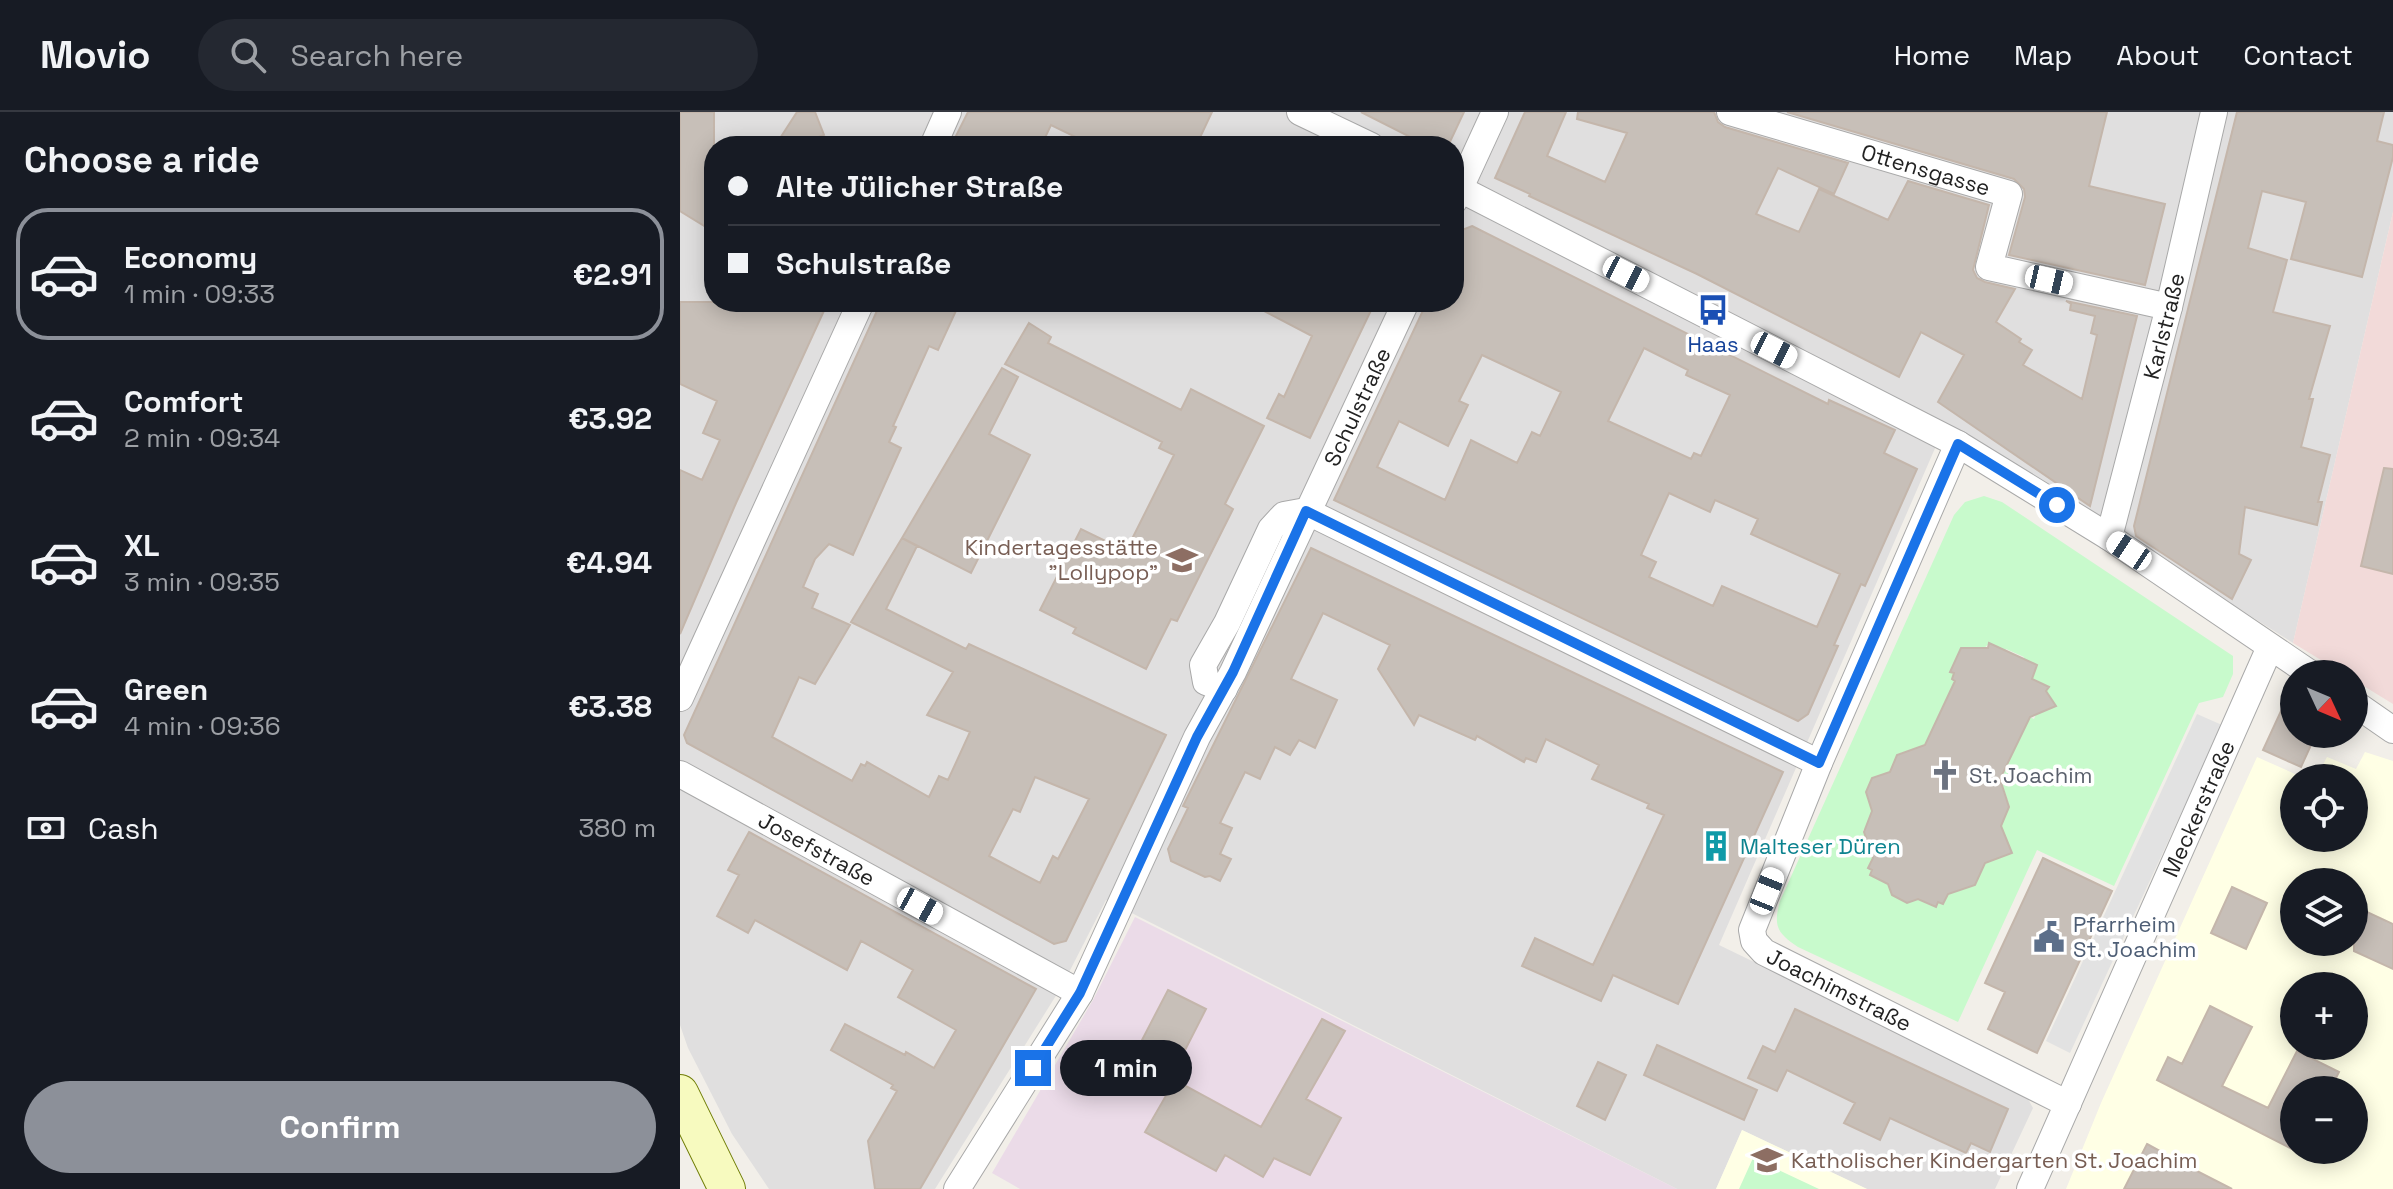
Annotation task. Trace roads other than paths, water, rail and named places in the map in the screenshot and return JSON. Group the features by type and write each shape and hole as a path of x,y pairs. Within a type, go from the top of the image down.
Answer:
{"street":[{"path":"937,136 948,112"},
{"path":"1300,112 1350,136"},
{"path":"1464,176 1495,112"},
{"name":"Ottensgasse","path":"1730,112 2009,194 1989,267 2169,307"},
{"name":"Karlstraße","path":"2109,537 2169,307 2214,112"},
{"path":"1464,196 1958,444 2109,537 2290,660"},
{"path":"680,698 856,312"},
{"name":"Schulstraße","path":"1306,511 1401,312"},
{"name":"Joachimstraße","path":"1958,444 1819,763 1752,930 1754,941 1764,952 2068,1104"},
{"path":"957,1189 1080,993 1197,737 1224,689 1206,682 1203,665 1271,529 1284,515 1306,511 1819,763"},
{"name":"Meckerstraße","path":"2030,1189 2177,851 2270,647"},
{"path":"2368,713 2393,730"},
{"name":"Josefstraße","path":"680,774 1080,993"},
{"path":"680,1093 727,1189"}],"place":[{"name":"Haas","path":"1713,310"},
{"name":"Kindertagesstätte \"Lollypop\"","path":"1182,560"},
{"name":"St. Joachim","path":"1945,775"},
{"name":"Malteser Düren","path":"1716,846"},
{"name":"Pfarrheim St. Joachim","path":"2049,937"},
{"name":"Katholischer Kindergarten St. Joachim","path":"1767,1160"}]}
